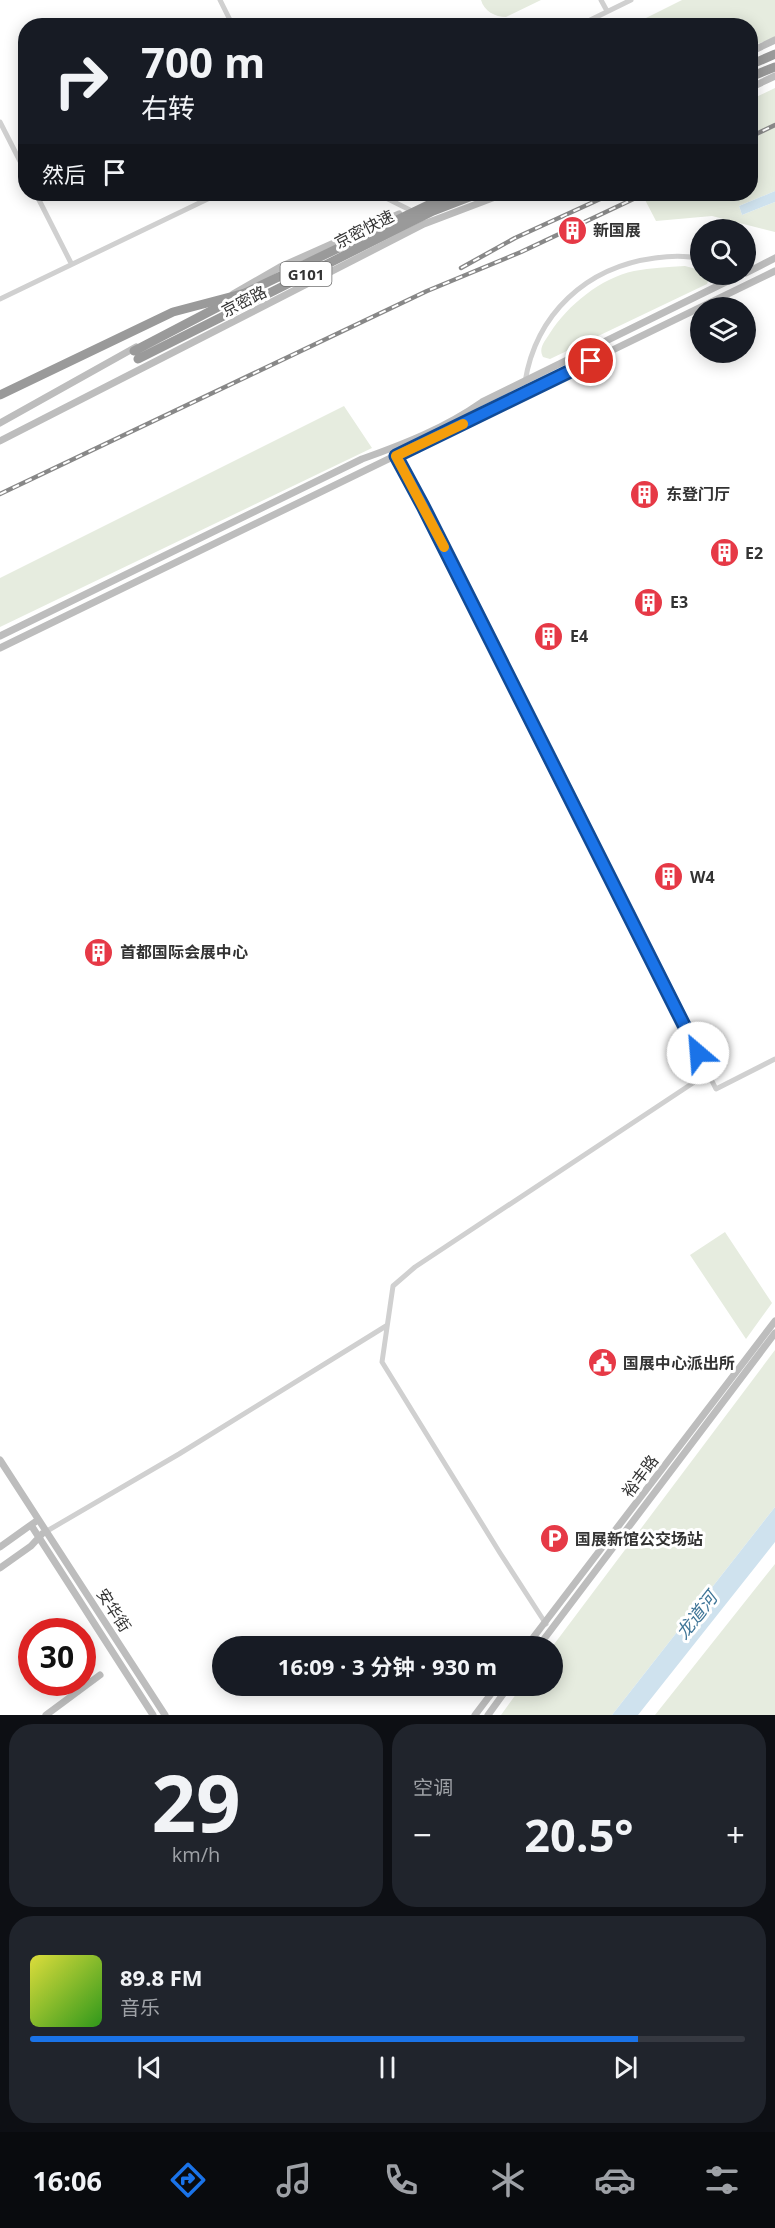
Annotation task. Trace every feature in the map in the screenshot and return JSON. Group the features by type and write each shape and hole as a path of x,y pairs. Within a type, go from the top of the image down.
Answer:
{"highway":[{"path":"758,61 775,54"},
{"path":"758,74 775,67"},
{"name":"京密快速","path":"436,201 245,293 136,355 434,211 459,201"},
{"path":"0,395 173,312 245,293"}],"street":[{"path":"220,0 229,18"},
{"path":"601,0 607,11"},
{"path":"593,18 631,0"},
{"path":"758,48 775,40"},
{"path":"758,84 775,76"},
{"path":"0,123 18,158"},
{"path":"40,201 71,264"},
{"path":"0,299 203,201"},
{"path":"392,201 410,210"},
{"name":"京密路","path":"0,423 280,267 430,201"},
{"name":"京密路","path":"0,441 424,224 485,201"},
{"path":"525,382 528,360 538,338 550,318 573,293 601,273 622,264 667,256 690,258"},
{"path":"756,268 775,258"},
{"path":"0,648 775,271"},
{"path":"0,636 362,459 415,440 461,417 482,402 722,285"},
{"path":"396,456 429,517 716,1089 775,1059"},
{"path":"552,1628 545,1623 382,1362 393,1286 415,1267 708,1073"},
{"name":"裕丰路","path":"535,1636 775,1321"},
{"path":"0,1568 31,1546 39,1536 179,1454 386,1326"},
{"name":"裕丰路","path":"546,1636 775,1333"},
{"name":"安华街","path":"0,1460 165,1715"},
{"path":"0,1547 39,1519"},
{"name":"安华街","path":"31,1525 153,1715"},
{"path":"46,1715 100,1675"},
{"path":"475,1715 489,1696"},
{"path":"488,1715 502,1696"}],"shaded area":[{"path":"481,0 541,0 506,17 490,13"},
{"path":"682,0 775,0 775,37 758,44 758,18 646,18"},
{"path":"775,88 775,191 758,198 758,96"},
{"path":"646,201 751,201 739,206 742,215 775,202 775,232 756,227 756,219 724,219 712,216 656,221"},
{"path":"690,267 690,285 705,285 550,359 543,357 541,351 543,345 557,323 586,294 609,280 634,271"},
{"path":"344,406 372,448 0,627 0,578"},
{"path":"725,1232 772,1303 746,1339 690,1255"},
{"path":"775,1350 775,1507 612,1715 501,1715 515,1696 563,1696 563,1636 560,1636"},
{"path":"775,1564 775,1715 655,1715"}],"water":[{"path":"775,191 775,202 742,215 739,206 758,201 758,198"},
{"name":"龙道河","path":"775,1507 775,1542 638,1715 612,1715"}],"railway":[{"path":"758,133 775,125"},
{"path":"461,268 515,238 596,201"},
{"path":"0,494 427,291 521,252 629,201"}],"slow traffic":[{"path":"444,547 396,456 463,424"}],"place":[{"name":"新国展","path":"572,230"},
{"name":"东登门厅","path":"645,494"},
{"name":"E2","path":"724,553"},
{"name":"E3","path":"649,602"},
{"name":"E4","path":"549,636"},
{"name":"W4","path":"669,877"},
{"name":"首都国际会展中心","path":"99,952"},
{"name":"国展中心派出所","path":"602,1363"},
{"name":"国展新馆公交场站","path":"554,1539"}],"route":[{"path":"591,361 396,456 698,1053"}]}
